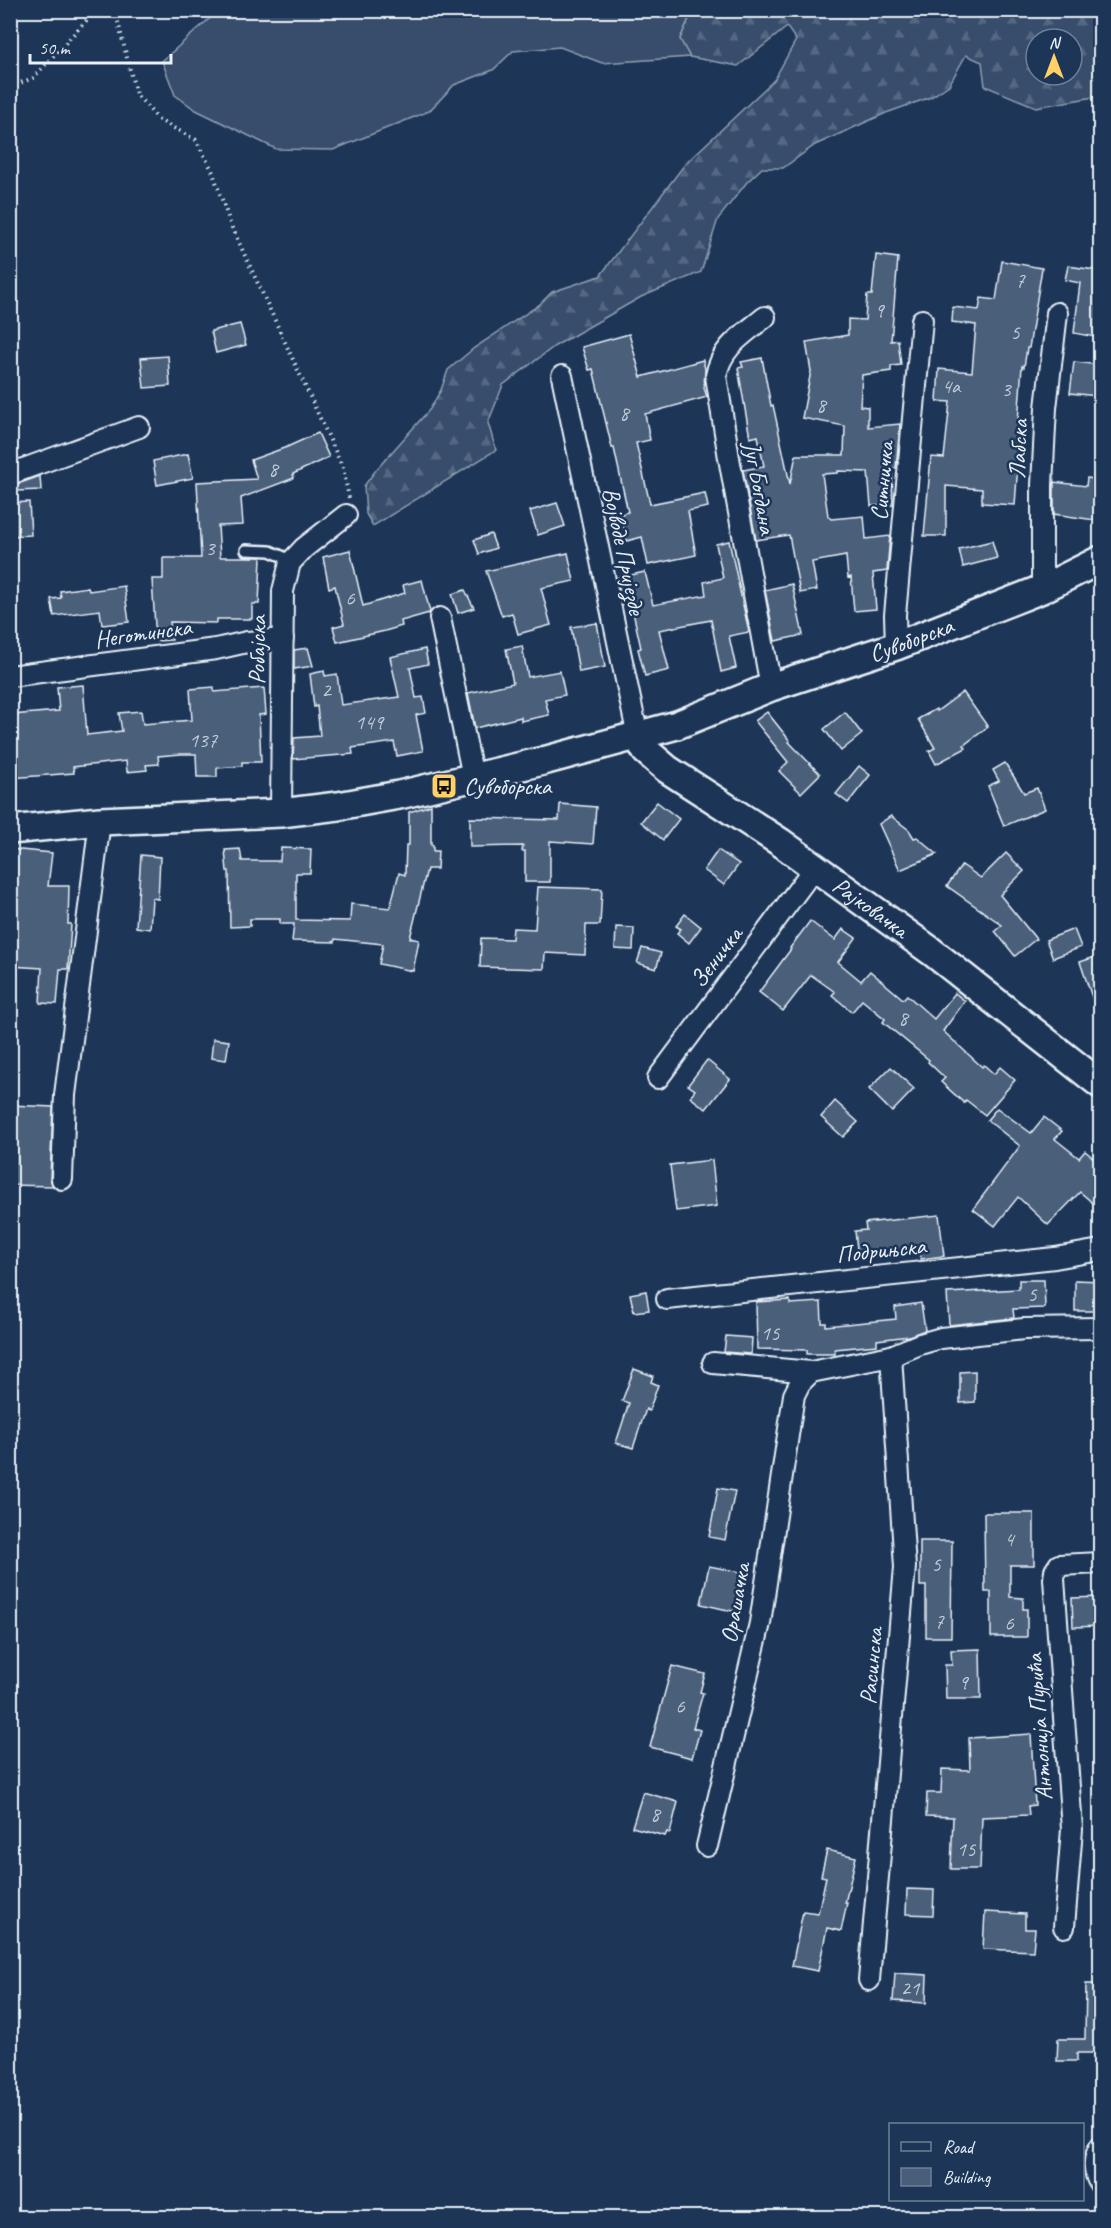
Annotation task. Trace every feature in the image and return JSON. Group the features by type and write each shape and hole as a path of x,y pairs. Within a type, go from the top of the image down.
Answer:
{"main road":[{"name":"Сувоборска","path":"10,830 100,821 281,813 338,806 399,795 638,737 677,725 771,687 896,646 1041,589 1101,560"},
{"name":"Рајковачка","path":"638,737 646,751 667,769 780,842 932,951 1101,1084"}],"street":[{"name":"Лабска","path":"1041,589 1042,485 1046,408 1057,313"},
{"name":"Југ Богдана","path":"765,317 726,350 718,364 716,376 771,687"},
{"name":"Ситничка","path":"896,646 895,615 922,320"},
{"name":"Војводе Пријезде","path":"562,376 638,737"},
{"path":"10,474 139,427"},
{"name":"Робајска","path":"281,813 283,591 290,563 304,548 346,515"},
{"path":"440,618 473,777"},
{"name":"Неготинска","path":"10,676 216,649 247,642 283,639"},
{"path":"63,1179 64,1095 100,821"},
{"name":"Зеничка","path":"658,1078 815,867"},
{"name":"Подрињска","path":"667,1299 1054,1258 1101,1250"},
{"path":"713,1363 811,1372 891,1356 920,1344 968,1334 1024,1329 1101,1328"},
{"name":"Расинска","path":"869,1980 905,1568 891,1356"},
{"name":"Орашачка","path":"706,1846 760,1623 794,1395 800,1383 811,1372"},
{"name":"Антонија Пурића","path":"1064,1927 1072,1829 1054,1579 1059,1565 1101,1563"},
{"path":"1101,2147 1095,2155 1095,2174 1101,2184"}],"lane":[{"path":"246,550 270,551 293,561"}],"path":[{"path":"10,87 33,78 96,10"},
{"path":"115,10 136,94 159,120 196,140 212,170 230,223 343,468 350,497 346,515"}],"green space":[{"path":"218,11 695,11 680,39 690,57 602,63 560,47 513,51 493,70 454,85 429,111 333,150 276,149 196,110 175,95 162,61"},
{"path":"695,11 1100,11 1100,96 1036,107 985,86 982,62 966,55 949,85 931,97 886,113 815,145 783,168 762,168 747,182 718,219 701,272 641,297 555,346 503,385 488,423 496,450 373,526 366,514 364,486 430,409 441,390 448,370 474,348 539,305 552,292 600,276 685,164 774,80 796,40 787,27 738,66 690,57 680,39"}],"building":[{"path":"876,255 898,258 891,341 898,340 901,365 891,366 891,371 862,375 860,406 868,407 868,427 900,424 896,468 892,468 893,505 871,506 868,472 838,471 838,473 822,474 828,516 831,519 864,516 866,539 890,536 887,571 873,573 876,609 854,611 851,577 848,578 846,556 812,562 817,590 800,593 789,535 756,540 743,470 764,466 758,436 750,438 738,368 743,367 741,362 762,358 790,484 796,455 844,455 845,426 802,418 811,371 806,342 848,335 848,319 865,320 867,295 872,295"},
{"path":"1002,261 1042,268 1029,348 1027,348 1024,367 1022,366 1018,422 1021,422 1015,505 982,503 982,489 946,486 946,536 924,536 931,457 944,458 950,402 937,401 939,369 972,372 976,325 952,322 953,307 979,310 981,298 996,300"},
{"path":"1068,266 1101,271 1101,338 1074,333 1080,283 1065,280"},
{"path":"240,324 246,345 216,353 211,331"},
{"path":"629,334 641,377 703,360 705,369 704,388 707,397 645,414 650,440 636,443 650,504 705,493 708,507 688,511 696,555 648,565 642,537 627,541 621,514 628,512 614,448 612,448 593,369 589,370 582,347"},
{"path":"168,356 170,386 144,388 141,358"},
{"path":"1074,362 1101,365 1097,396 1070,393"},
{"path":"318,433 329,457 293,474 294,478 241,498 243,525 218,526 220,557 261,557 259,604 252,604 252,619 217,619 217,623 170,622 172,640 156,641 152,579 163,579 163,558 201,558 197,482 257,479 251,460"},
{"path":"188,454 193,478 157,485 153,461"},
{"path":"40,476 41,490 16,491 15,485"},
{"path":"1087,478 1101,480 1101,521 1054,514 1054,482 1086,486"},
{"path":"29,502 31,535 10,536 10,503"},
{"path":"557,503 565,526 538,535 530,511"},
{"path":"491,534 496,548 479,554 474,540"},
{"path":"729,541 749,632 729,636 736,668 721,672 711,620 659,630 669,670 645,676 629,594 620,595 617,578 645,572 653,605 706,595 704,582 723,578 716,544"},
{"path":"992,541 997,558 963,567 959,549"},
{"path":"350,550 363,606 405,593 403,585 422,580 430,612 401,621 402,626 337,642 333,627 344,624 335,586 329,588 323,557"},
{"path":"568,553 574,581 541,588 551,625 518,634 512,613 502,616 486,571"},
{"path":"792,584 803,635 775,641 765,590"},
{"path":"124,586 129,622 102,625 100,610 54,616 51,599 61,598 60,591 88,587 89,591"},
{"path":"465,590 474,608 458,613 452,594"},
{"path":"597,623 605,667 579,672 571,627"},
{"path":"522,646 528,677 560,671 565,695 545,699 549,715 521,721 521,717 475,728 468,693 513,683 506,649"},
{"path":"308,648 313,666 294,669 294,650"},
{"path":"425,649 428,664 410,668 416,698 423,697 426,713 416,715 423,751 397,756 394,742 352,748 353,754 293,759 294,738 320,736 317,706 314,707 310,674 324,671 325,676 337,674 341,705 399,697 390,657"},
{"path":"83,685 87,735 122,731 119,713 141,711 143,724 192,720 190,689 214,687 214,692 264,688 266,714 259,715 261,762 242,762 242,766 217,768 217,777 197,777 196,754 181,754 158,756 159,764 146,765 147,770 127,772 126,761 73,767 74,773 10,778 10,758 15,758 11,715 59,711 57,687"},
{"path":"963,692 988,727 964,745 966,748 936,764 929,751 935,748 918,719 936,709 937,711"},
{"path":"767,712 789,742 820,774 801,793 779,771 788,762 755,721"},
{"path":"845,712 862,734 841,751 824,729"},
{"path":"1005,763 1024,793 1037,788 1045,809 1004,826 988,786 999,781 993,770"},
{"path":"859,766 870,775 848,803 836,794"},
{"path":"657,802 679,819 663,840 641,822"},
{"path":"560,804 596,807 593,844 550,841 550,882 525,882 523,846 470,847 470,818 559,820"},
{"path":"431,805 431,845 433,845 433,851 438,851 437,869 427,869 410,938 419,940 413,971 379,964 383,944 335,939 335,942 292,941 294,924 280,924 280,919 250,919 250,926 230,927 229,871 227,871 225,850 240,849 242,861 280,861 281,848 311,849 310,873 296,873 296,920 350,921 351,904 390,908 399,873 405,875 406,845 409,845 409,812"},
{"path":"891,816 909,830 914,838 917,837 937,854 900,870 879,824"},
{"path":"10,849 52,853 48,886 69,886 68,924 71,924 68,969 60,969 57,1004 40,1003 42,968 10,966"},
{"path":"718,850 739,864 724,885 704,870"},
{"path":"1006,853 1024,871 1000,895 1036,939 1015,956 995,931 1002,925 947,886 962,865 981,878"},
{"path":"141,855 160,857 158,899 152,898 150,929 136,927"},
{"path":"538,887 602,889 600,925 586,925 585,955 545,953 544,969 480,967 481,938 512,939 513,928 535,929"},
{"path":"685,914 701,927 689,943 677,933 681,929 676,926"},
{"path":"810,921 835,940 843,929 856,938 838,962 861,981 870,971 903,999 907,995 934,1019 955,993 965,1001 943,1031 982,1067 984,1065 994,1074 1000,1067 1015,1080 985,1115 966,1100 964,1103 941,1082 945,1078 928,1062 929,1060 883,1022 885,1019 862,1000 852,1012 832,995 835,992 811,975 783,1011 759,992"},
{"path":"616,927 634,928 633,950 615,949"},
{"path":"1074,929 1081,947 1053,958 1046,940"},
{"path":"642,948 661,953 656,969 637,963"},
{"path":"1101,955 1101,1015 1098,1015 1080,962"},
{"path":"213,1039 229,1041 226,1060 211,1058"},
{"path":"707,1060 730,1079 706,1109 690,1097 695,1090 688,1085"},
{"path":"891,1067 914,1089 892,1112 869,1089"},
{"path":"835,1101 858,1122 843,1137 821,1117"},
{"path":"10,1105 53,1107 50,1179 53,1186 10,1185"},
{"path":"997,1108 1031,1133 1044,1117 1062,1131 1055,1139 1079,1158 1085,1151 1101,1164 1101,1210 1080,1192 1048,1225 1018,1197 995,1226 973,1209 1020,1146 987,1120"},
{"path":"712,1160 717,1206 676,1211 670,1165"},
{"path":"939,1215 944,1256 921,1259 920,1252 858,1258 855,1231 866,1230 865,1223"},
{"path":"1019,1280 1044,1280 1045,1308 1013,1309 1014,1318 949,1325 947,1293 1019,1289"},
{"path":"1075,1280 1101,1281 1101,1311 1075,1311"},
{"path":"646,1291 649,1310 634,1312 630,1294"},
{"path":"790,1300 790,1304 821,1302 822,1323 826,1323 826,1326 896,1319 895,1307 921,1303 925,1330 909,1336 877,1340 877,1345 835,1349 835,1354 807,1354 807,1350 757,1349 756,1302"},
{"path":"726,1336 752,1338 751,1354 724,1352"},
{"path":"634,1369 653,1376 651,1382 658,1385 649,1411 646,1409 633,1448 616,1443 629,1403 622,1401"},
{"path":"975,1371 975,1402 960,1403 960,1372"},
{"path":"718,1488 735,1491 725,1540 709,1537"},
{"path":"984,1513 1034,1513 1034,1565 1010,1565 1010,1597 1023,1598 1023,1609 1027,1609 1027,1637 991,1637 991,1592 985,1592"},
{"path":"920,1541 952,1541 951,1637 926,1637 926,1586 920,1586"},
{"path":"709,1566 745,1573 737,1612 701,1604"},
{"path":"1101,1597 1101,1626 1073,1627 1072,1598"},
{"path":"980,1649 981,1699 946,1699 945,1665 952,1665 951,1650"},
{"path":"672,1666 705,1674 700,1692 703,1693 693,1728 700,1730 692,1758 650,1747"},
{"path":"1031,1734 1035,1805 1028,1806 1029,1815 982,1817 980,1869 951,1869 953,1817 926,1816 927,1793 941,1793 942,1769 970,1770 969,1738"},
{"path":"643,1792 678,1802 670,1833 667,1832 665,1836 632,1827"},
{"path":"827,1850 856,1857 841,1931 827,1928 818,1971 792,1966 803,1911 818,1913 826,1877 821,1876"},
{"path":"907,1889 934,1890 933,1915 906,1914"},
{"path":"985,1912 1025,1914 1025,1929 1035,1929 1033,1951 983,1949"},
{"path":"895,1973 927,1975 926,2003 893,2001"},
{"path":"1086,1984 1101,1984 1101,2053 1077,2053 1077,2061 1057,2061 1058,2039 1085,2039"}],"place":[{"name":"Сувоборска","path":"444,786"}]}
